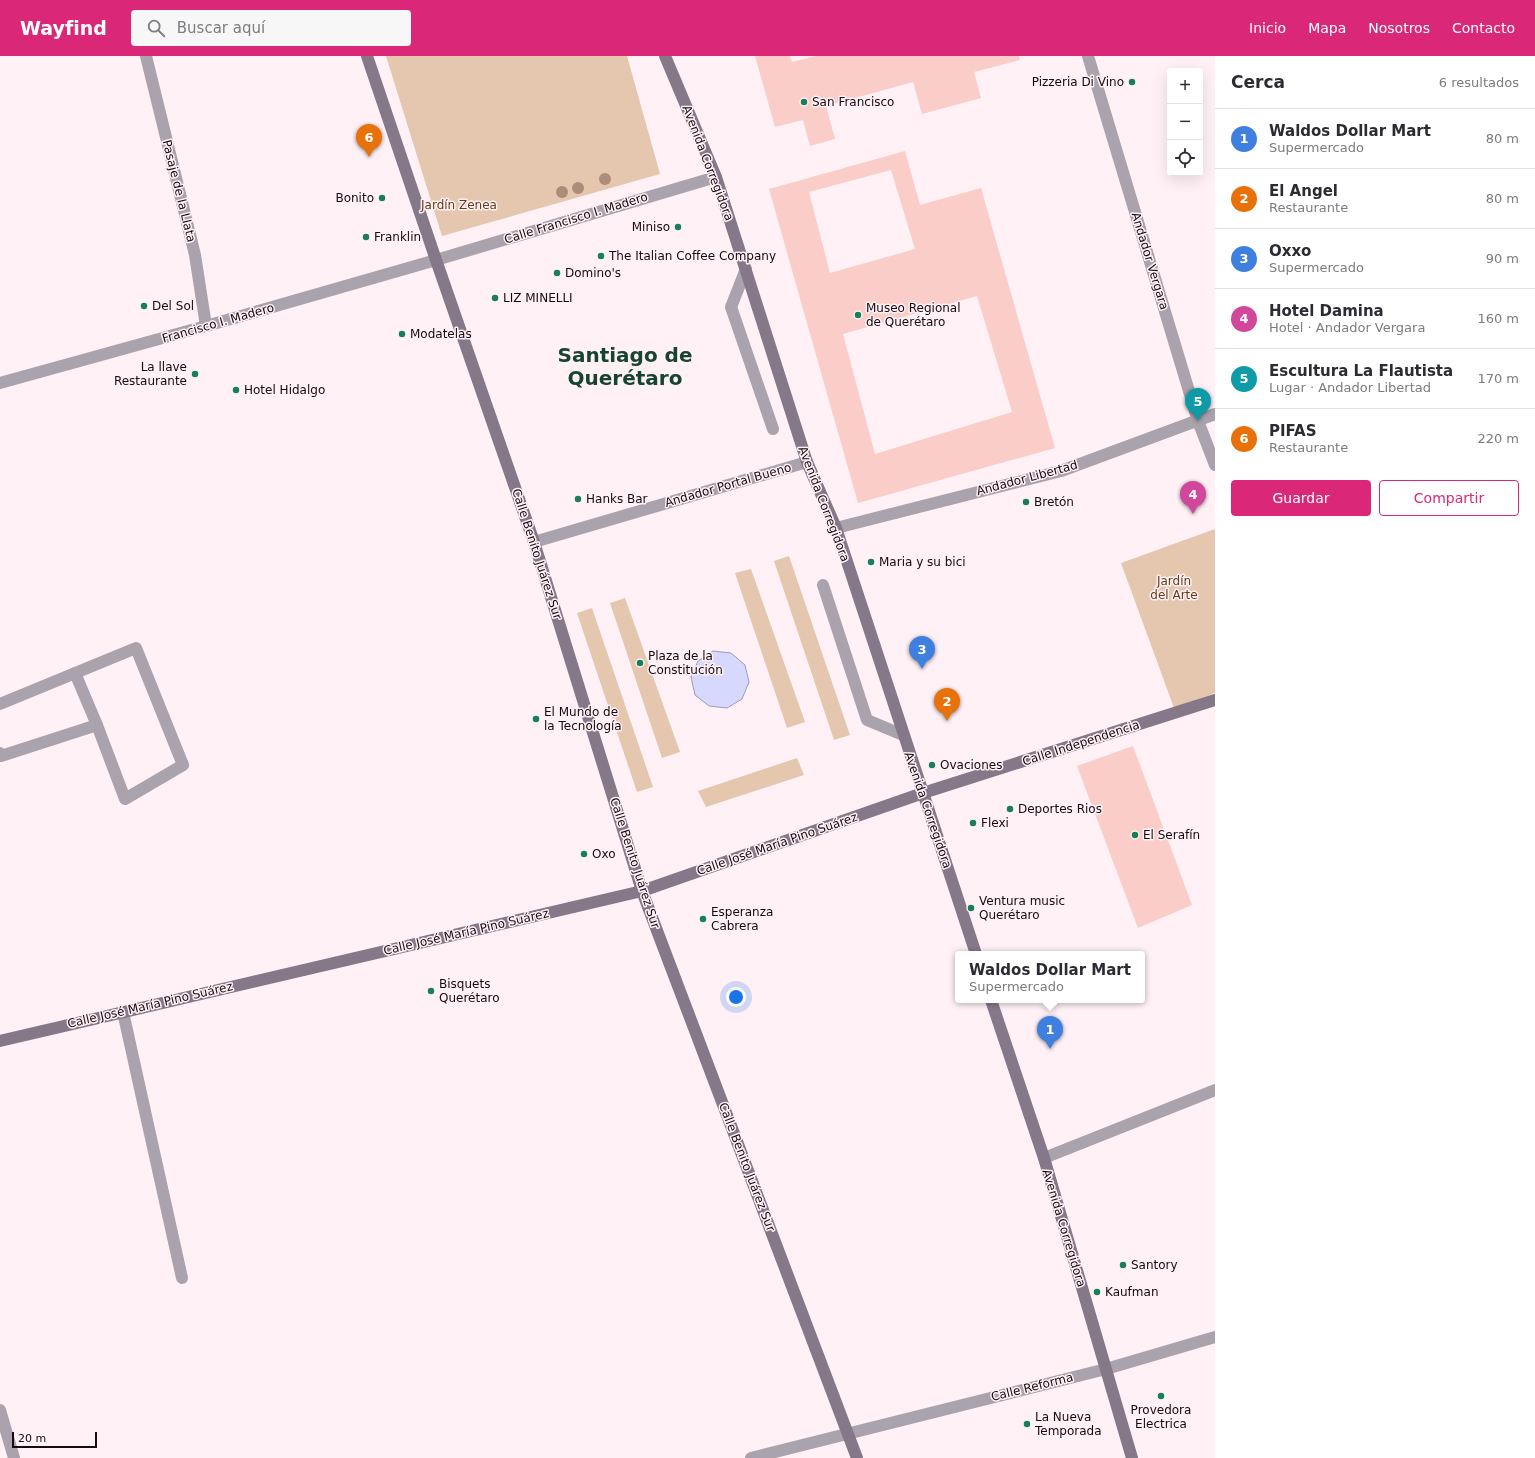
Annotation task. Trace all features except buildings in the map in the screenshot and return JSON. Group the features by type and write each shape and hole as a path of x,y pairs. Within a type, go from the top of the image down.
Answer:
{"main road":[{"name":"Calle Benito Juárez Sur","path":"367,56 534,542 642,891 856,1458"},
{"name":"Avenida Corregidora","path":"665,56 716,177 807,462 836,528 975,951"},
{"name":"Calle Independencia","path":"923,793 1215,700"},
{"name":"Calle José María Pino Suárez","path":"0,1041 642,891 923,793"},
{"name":"Avenida Corregidora","path":"993,1003 1044,1158 1132,1458"}],"street":[{"name":"Pasaje de la Llata","path":"146,56 194,255 206,326"},
{"name":"Andador Vergara","path":"1088,56 1198,421 1215,465"},
{"name":"Calle Francisco I. Madero","path":"436,260 716,177"},
{"name":"Francisco I. Madero","path":"0,383 436,260"},
{"path":"746,269 731,307 773,430"},
{"name":"Andador Libertad","path":"836,528 1061,471 1215,414"},
{"name":"Andador Portal Bueno","path":"534,542 807,462"},
{"path":"823,585 867,720 903,735"},
{"path":"0,704 75,673 136,648 183,765 125,799 97,725 75,673"},
{"path":"0,755 97,725"},
{"path":"123,1012 182,1278"},
{"path":"1044,1158 1215,1090"},
{"name":"Calle Reforma","path":"751,1458 1106,1369 1215,1337"},
{"path":"0,1410 14,1458"}],"green space":[{"name":"Jardín Zenea","path":"386,56 627,56 660,174 442,236"},
{"name":"Jardín del Arte","path":"1215,529 1215,693 1174,708 1121,563"},
{"path":"789,556 850,735 834,740 774,561"},
{"path":"751,569 805,722 787,728 735,573"},
{"path":"625,598 680,752 662,758 610,603"},
{"path":"592,608 653,787 637,792 577,613"},
{"path":"797,758 804,775 706,807 698,791"}],"water":[{"path":"713,651 731,653 745,665 749,682 742,699 727,708 709,706 695,695 691,677 698,661"}],"place":[{"name":"Pizzeria Di Vino","path":"1132,82"},
{"name":"San Francisco","path":"804,102"},
{"name":"PIFAS","path":"369,157"},
{"name":"Bonito","path":"382,198"},
{"name":"Miniso","path":"678,227"},
{"name":"Franklin","path":"366,237"},
{"name":"The Italian Coffee Company","path":"601,256"},
{"name":"Domino's","path":"557,273"},
{"name":"LIZ MINELLI","path":"495,298"},
{"name":"Del Sol","path":"144,306"},
{"name":"Museo Regional de Querétaro","path":"858,315"},
{"name":"Modatelas","path":"402,334"},
{"name":"La llave Restaurante","path":"195,374"},
{"name":"Hotel Hidalgo","path":"236,390"},
{"name":"Escultura La Flautista","path":"1198,421"},
{"name":"Hanks Bar","path":"578,499"},
{"name":"Bretón","path":"1026,502"},
{"name":"Hotel Damina","path":"1193,514"},
{"name":"Maria y su bici","path":"871,562"},
{"name":"Plaza de la Constitución","path":"640,663"},
{"name":"Oxxo","path":"922,669"},
{"name":"El Mundo de la Tecnología","path":"536,719"},
{"name":"El Angel","path":"947,721"},
{"name":"Ovaciones","path":"932,765"},
{"name":"Deportes Rios","path":"1010,809"},
{"name":"Flexi","path":"973,823"},
{"name":"El Serafín","path":"1135,835"},
{"name":"Oxo","path":"584,854"},
{"name":"Ventura music Querétaro","path":"971,908"},
{"name":"Esperanza Cabrera","path":"703,919"},
{"name":"Bisquets Querétaro","path":"431,991"},
{"name":"Waldos Dollar Mart","path":"1050,1049"},
{"name":"Santory","path":"1123,1265"},
{"name":"Kaufman","path":"1097,1292"},
{"name":"Provedora Electrica","path":"1161,1396"},
{"name":"La Nueva Temporada","path":"1027,1424"}],"district":[{"name":"Santiago de Querétaro","path":"625,366"}]}
